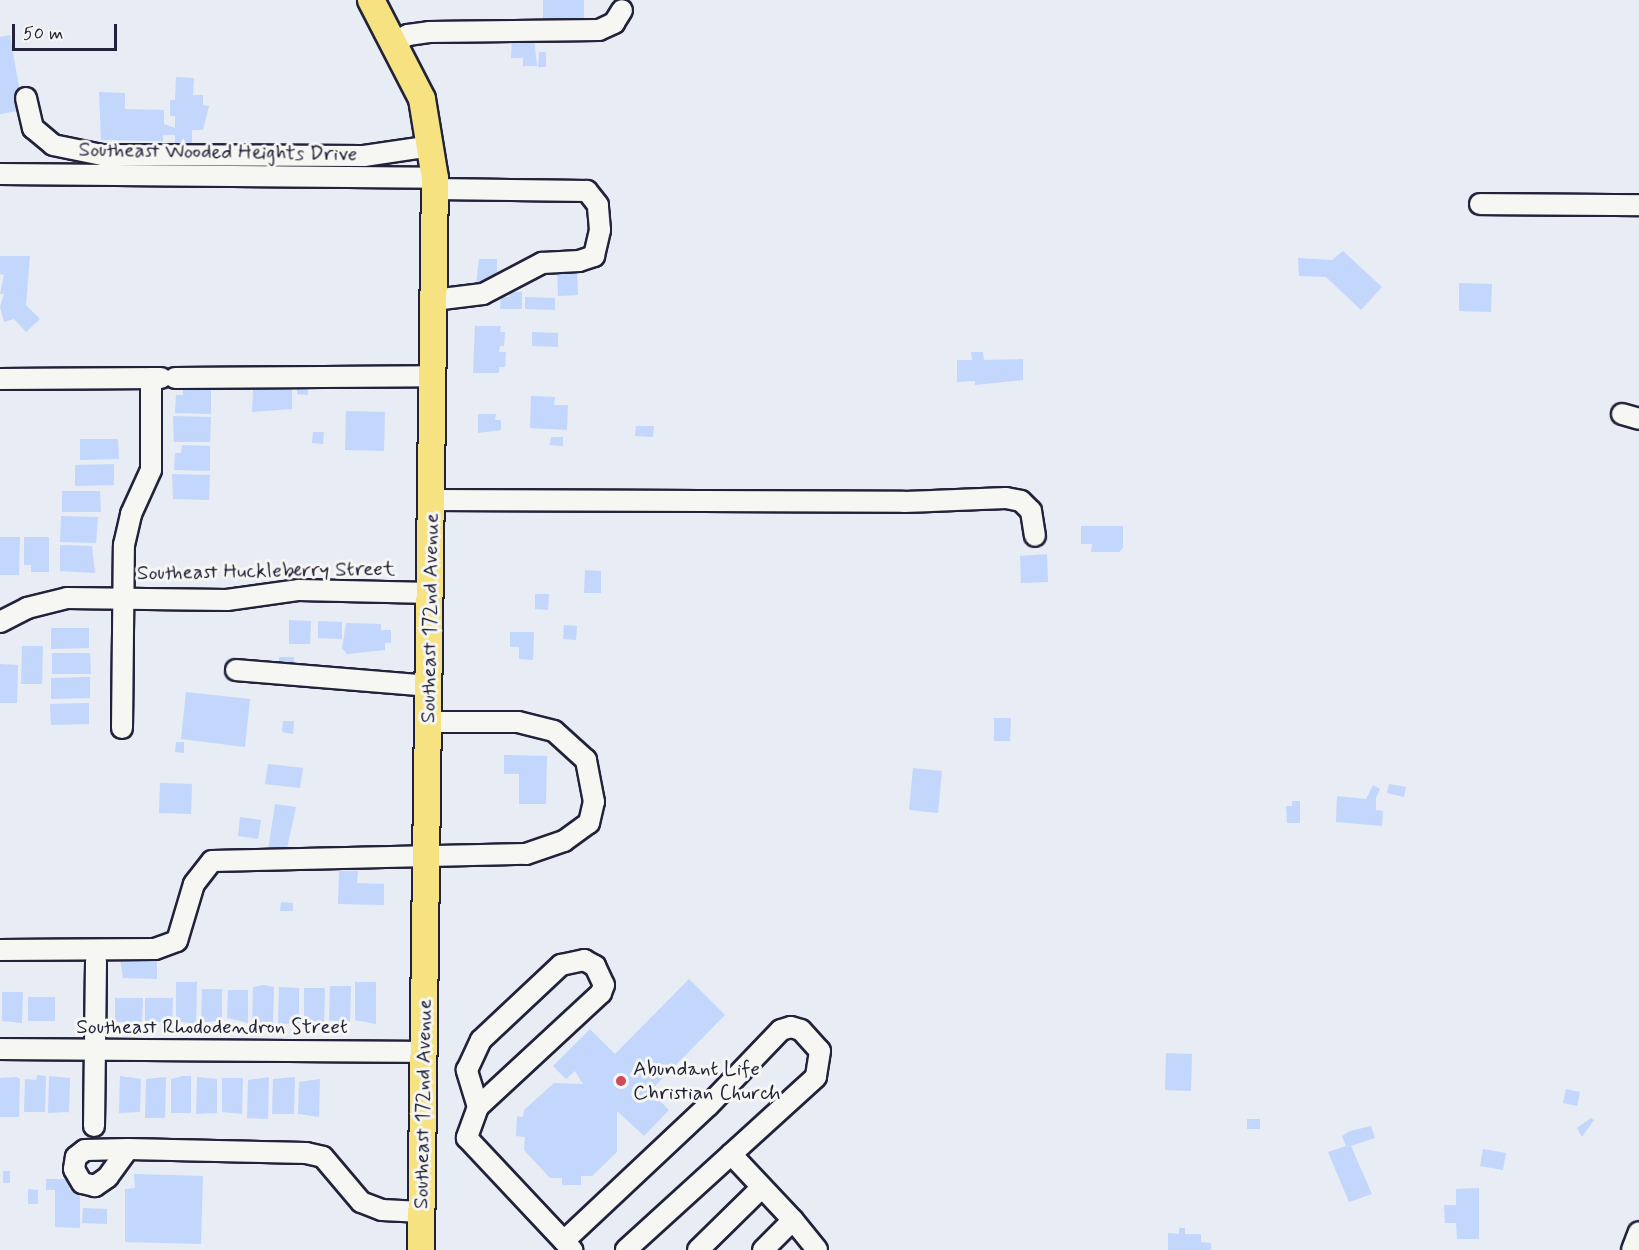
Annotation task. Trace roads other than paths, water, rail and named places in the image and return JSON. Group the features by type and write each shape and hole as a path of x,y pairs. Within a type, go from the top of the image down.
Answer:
{"main road":[{"name":"Southeast 172nd Avenue","path":"371,0 422,99 432,146 435,184 421,1250"}],"street":[{"path":"394,43 408,35 429,32 599,30 614,23 622,10"},
{"path":"26,98 33,128 53,145 102,155 364,156 432,146"},
{"name":"Southeast Wooded Heights Drive","path":"0,174 435,184 587,191 598,205 600,230 594,256 579,261 542,263 483,294 434,300"},
{"path":"1480,204 1639,205"},
{"path":"0,379 434,376"},
{"path":"122,728 126,597 125,537 151,470 162,378"},
{"path":"432,500 904,502 1006,498 1021,501 1031,511 1035,536"},
{"name":"Southeast Huckleberry Street","path":"0,622 27,608 67,598 227,600 299,590 431,593"},
{"path":"236,670 429,686"},
{"path":"0,950 155,949 177,941 194,884 212,861 526,854 564,841 589,823 594,802 586,760 555,731 518,722 429,722"},
{"path":"478,1107 467,1070 469,1058 481,1040 561,965 584,960 595,966 604,985 601,993 478,1107 467,1138 568,1246 781,1030 791,1027 801,1030 820,1051 816,1077 626,1250"},
{"path":"94,1126 96,961"},
{"name":"Southeast Rhododendron Street","path":"0,1049 424,1053"},
{"path":"128,1149 306,1153 323,1157 361,1202 382,1210 422,1212"},
{"path":"731,1154 793,1220 817,1250"},
{"path":"698,1250 761,1188"},
{"path":"764,1250 793,1220"},
{"path":"1632,1250 1639,1232"}],"place":[{"name":"Abundant Life Christian Church","path":"621,1081"}]}
